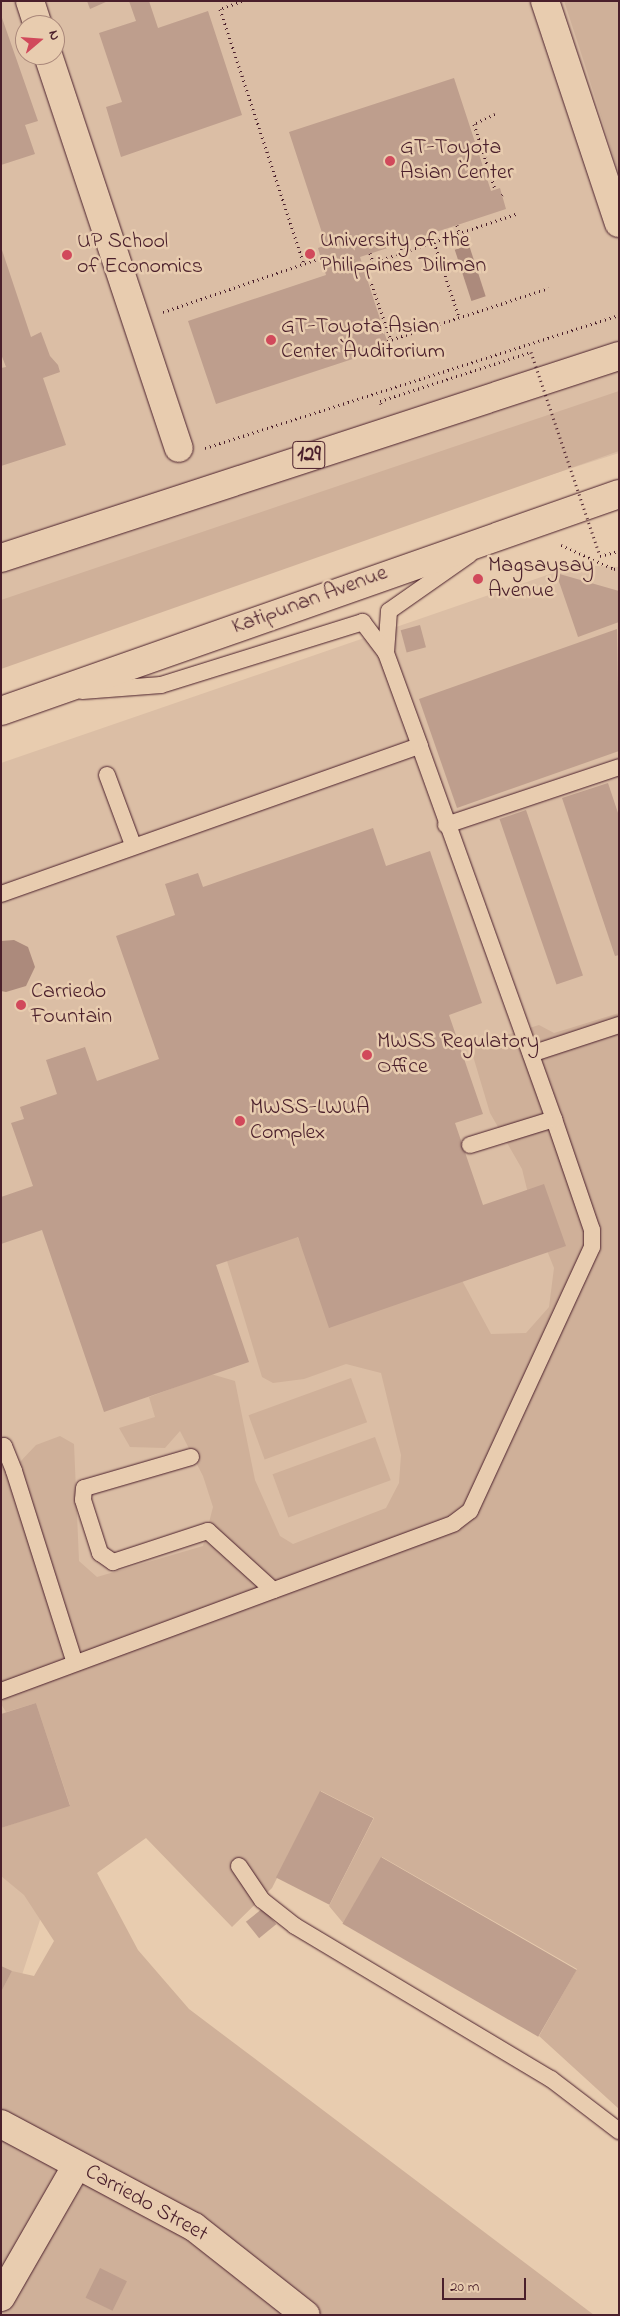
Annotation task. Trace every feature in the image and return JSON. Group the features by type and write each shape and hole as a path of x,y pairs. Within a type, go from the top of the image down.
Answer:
{"main road":[{"path":"30,1 35,15"},
{"path":"545,1 619,224"},
{"path":"51,65 138,321 190,448"},
{"name":"129","path":"1,558 619,356"},
{"name":"Katipunan Avenue","path":"1,711 511,530 619,494"},
{"name":"Carriedo Street","path":"1,2124 194,2227 306,2315"},
{"path":"1,2297 77,2165"}],"lane":[{"path":"386,653 389,611 511,530"},
{"path":"1,1691 454,1523 470,1511 592,1247 592,1230 554,1119 446,826 420,746 386,653 363,622 161,685 48,694"},
{"path":"1,894 133,845 420,746"},
{"path":"446,826 619,766"},
{"path":"107,775 133,845"},
{"path":"531,1054 619,1025"},
{"path":"470,1145 554,1119"},
{"path":"1,1447 4,1446 14,1471 75,1663"},
{"path":"191,1456 84,1488 82,1500 100,1553 113,1562 208,1531 273,1590"},
{"path":"239,1866 262,1900 295,1926 551,2079 619,2131"}],"path":[{"path":"242,1 228,3 220,9 304,264"},
{"path":"495,114 474,124 495,189"},
{"path":"516,214 364,265 389,340 549,288"},
{"path":"457,225 459,233"},
{"path":"431,233 459,317"},
{"path":"404,242 406,251"},
{"path":"399,244 402,252"},
{"path":"370,253 373,262"},
{"path":"138,321 320,258"},
{"path":"190,448 619,315"},
{"path":"380,401 531,352 600,556 619,551"},
{"path":"511,530 614,569 619,568"}],"shaded area":[{"name":"University of the Philippines Diliman","path":"1,1 619,1 619,453 1,650"},
{"path":"564,1 619,1 619,174 583,59"},
{"path":"469,245 486,296 471,301 455,250"},
{"path":"619,391 619,451 1,669 1,600"},
{"name":"MWSS-LWUA Complex","path":"576,565 619,567 619,1266 512,1566 101,1734 1,2039 1,763"},
{"name":"Carriedo Fountain","path":"14,940 28,947 35,967 26,986 6,992 1,991 1,941"},
{"path":"619,1013 619,2109 539,2036 577,1969 382,1857 344,1924 329,1906 374,1818 321,1791 272,1888 232,1927 146,1838 97,1873 138,1950 189,2009 594,2315 1,2315 1,1992 12,1971 34,1976 54,1941 24,1895 1,1876 1,1828 70,1805 36,1703 6,1712 1,1704 1,1463 18,1464 36,1445 60,1436 74,1444 79,1561 97,1577 203,1546 213,1507 203,1476 180,1431 165,1448 130,1447 119,1428 155,1417 149,1397 211,1374 235,1381 255,1480 280,1536 293,1544 386,1508 399,1483 401,1455 381,1373 346,1364 304,1379 273,1383 262,1377 221,1241 289,1217 331,1316 459,1275 491,1334 526,1333 549,1307 554,1268 534,1218 522,1169 490,1113 470,1046 539,1025 554,1033"},
{"path":"351,1378 367,1422 265,1459 249,1415"},
{"path":"375,1437 391,1480 288,1518 273,1474"}],"building":[{"path":"87,1 108,1 90,9"},
{"path":"129,1 149,1 158,28 208,11 242,115 121,157 106,107 122,102 99,33 136,21"},
{"path":"1,15 15,55 15,65 18,65 38,121 25,125 35,154 1,165"},
{"path":"454,78 491,191 500,188 506,209 360,257 389,347 216,404 188,321 326,275 318,248 326,245 289,132"},
{"path":"2,250 31,337 41,332 50,356 58,365 60,372 43,378 66,445 1,466 1,368 6,367 1,354"},
{"path":"556,573 619,591 619,622 578,637"},
{"path":"420,625 426,647 407,652 401,630"},
{"path":"617,629 619,751 457,808 419,699"},
{"path":"608,783 619,816 619,955 615,956 562,798"},
{"path":"526,810 583,975 556,985 500,819"},
{"name":"MWSS-LWUA Complex","path":"373,828 386,866 430,851 482,1003 449,1015 483,1114 455,1123 483,1205 544,1184 566,1246 329,1328 298,1237 216,1265 249,1362 104,1412 42,1230 1,1244 1,1197 33,1186 11,1123 24,1119 20,1107 57,1094 46,1060 85,1047 97,1081 159,1059 116,936 175,915 165,884 198,873 203,887"},
{"path":"36,1703 70,1806 1,1828 1,1714"},
{"path":"320,1791 373,1818 329,1905 276,1877"},
{"path":"381,1857 577,1970 538,2037 342,1924"},
{"path":"263,1908 276,1924 259,1938 246,1922"},
{"path":"1,1966 12,1971 1,1992"},
{"path":"100,2268 127,2281 112,2311 86,2298"}],"place":[{"name":"GT-Toyota Asian Center","path":"390,161"},
{"name":"University of the Philippines Diliman","path":"310,254"},
{"name":"UP School of Economics","path":"67,255"},
{"name":"GT-Toyota Asian Center Auditorium","path":"271,340"},
{"name":"Magsaysay Avenue","path":"478,579"},
{"name":"Carriedo Fountain","path":"21,1005"},
{"name":"MWSS Regulatory Office","path":"367,1055"},
{"name":"MWSS-LWUA Complex","path":"240,1121"}]}
